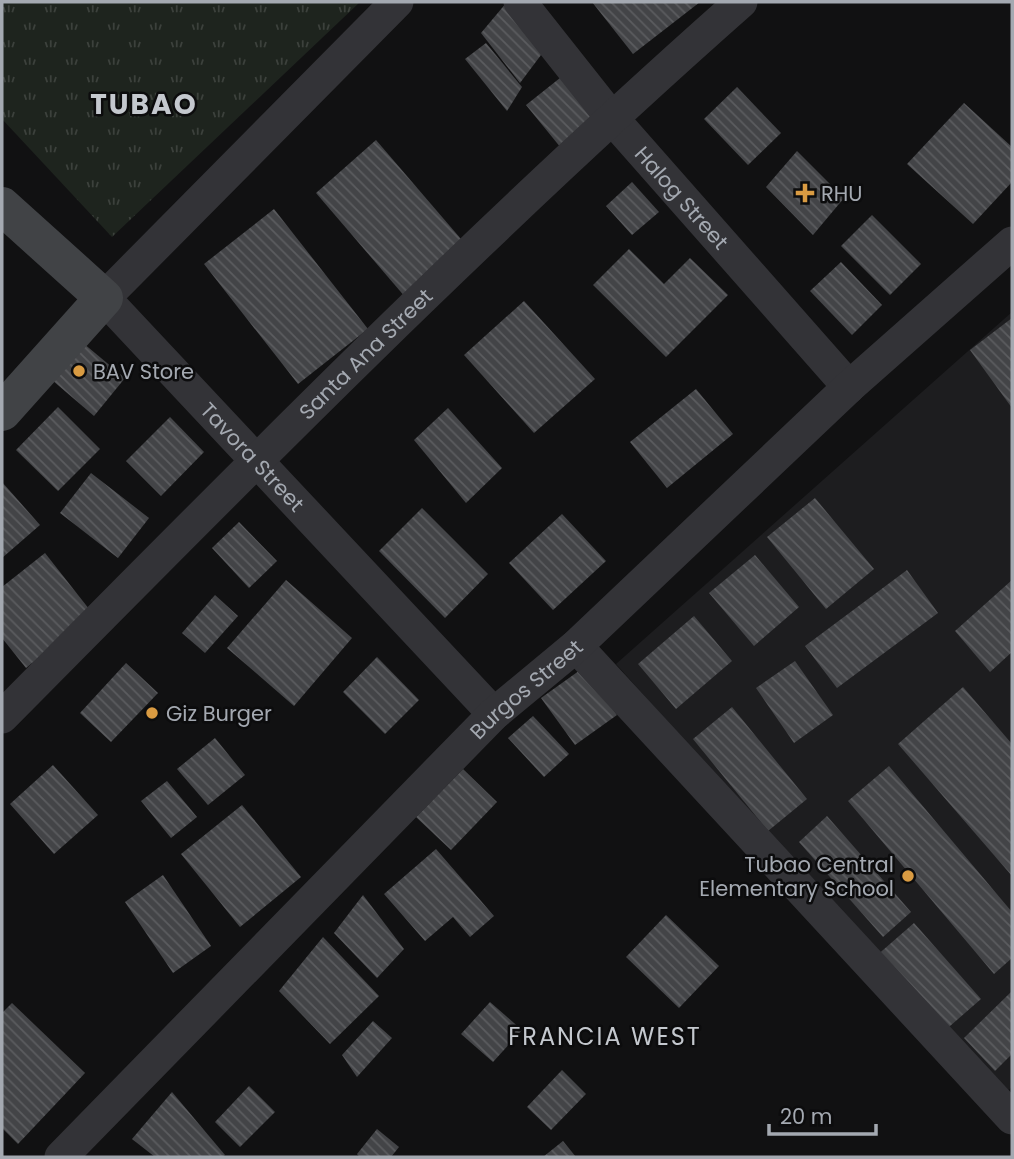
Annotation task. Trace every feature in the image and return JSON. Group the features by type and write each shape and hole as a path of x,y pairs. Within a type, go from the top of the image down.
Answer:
{"main road":[{"name":"Tavora Street","path":"2,206 104,298"},
{"path":"2,412 104,298"}],"street":[{"path":"104,298 397,2"},
{"name":"Halog Street","path":"520,2 611,117 849,387"},
{"name":"Santa Ana Street","path":"2,717 256,461 611,117 741,2"},
{"name":"Burgos Street","path":"61,1157 494,714 576,646 849,387 1012,243"},
{"name":"Tavora Street","path":"104,298 494,714"},
{"path":"576,646 1012,1118"}],"shaded area":[{"name":"Tubao Central Elementary School","path":"1012,312 1012,1087 1001,1097 616,664"}],"green space":[{"path":"2,2 360,2 112,237 2,119"}],"building":[{"path":"507,2 547,47 520,83 481,33"},
{"path":"592,2 700,2 633,54"},
{"path":"486,43 522,87 507,111 465,59"},
{"path":"565,74 599,117 561,148 526,105"},
{"path":"737,87 781,133 748,165 704,119"},
{"path":"964,103 1012,147 1012,182 973,224 907,164"},
{"path":"376,140 467,246 406,298 316,193"},
{"name":"RHU","path":"797,151 844,198 813,235 766,187"},
{"path":"632,182 659,212 632,235 606,206"},
{"path":"274,209 368,329 298,384 204,264"},
{"path":"872,215 921,264 890,295 841,246"},
{"path":"629,249 664,284 690,258 728,295 666,357 593,285"},
{"path":"841,262 882,305 852,335 810,291"},
{"path":"524,301 595,379 534,433 464,355"},
{"path":"1012,318 1012,408 970,350"},
{"path":"83,343 125,378 94,416 52,380"},
{"path":"696,389 733,434 667,488 630,442"},
{"path":"58,407 100,449 58,491 16,450"},
{"path":"448,408 502,468 466,503 414,440"},
{"path":"170,417 204,452 161,496 126,461"},
{"path":"91,473 149,518 118,558 60,513"},
{"path":"2,482 40,525 2,558"},
{"path":"815,498 874,569 826,609 767,537"},
{"path":"422,508 488,574 445,618 379,551"},
{"path":"562,514 606,561 553,610 509,563"},
{"path":"239,522 277,561 249,588 212,548"},
{"path":"45,553 93,614 26,668 2,638 2,587"},
{"path":"755,555 799,607 754,646 709,593"},
{"path":"907,570 938,613 837,688 805,646"},
{"path":"286,580 352,638 294,706 227,648"},
{"path":"1012,580 1012,652 990,672 955,631"},
{"path":"215,595 238,616 205,653 182,633"},
{"path":"694,616 732,661 676,709 638,664"},
{"path":"377,657 419,700 385,734 343,692"},
{"path":"795,661 833,715 794,743 756,688"},
{"path":"126,663 158,693 111,742 80,713"},
{"path":"583,668 617,715 575,745 541,698"},
{"path":"963,687 1012,744 1012,876 898,744"},
{"path":"732,707 807,799 768,831 693,739"},
{"path":"533,716 569,754 544,777 508,738"},
{"path":"215,738 245,775 208,805 177,769"},
{"path":"53,765 98,815 54,854 10,804"},
{"path":"889,766 1012,912 1012,958 994,974 848,801"},
{"path":"463,769 497,802 451,850 416,817"},
{"path":"167,781 197,817 171,838 141,801"},
{"path":"242,805 301,877 240,927 181,854"},
{"path":"827,816 911,912 883,937 799,842"},
{"path":"436,849 494,916 470,937 453,917 425,941 384,894"},
{"path":"163,875 211,946 173,973 125,902"},
{"path":"363,895 404,949 377,978 334,933"},
{"path":"666,915 719,966 679,1008 626,957"},
{"path":"914,923 981,999 942,1033 875,957"},
{"path":"323,937 379,996 330,1044 279,991"},
{"path":"1012,991 1012,1054 995,1071 964,1038"},
{"path":"490,1002 522,1030 493,1062 461,1034"},
{"path":"12,1003 85,1073 18,1144 2,1128 2,1013"},
{"path":"373,1021 392,1038 357,1077 342,1055"},
{"path":"562,1070 586,1094 551,1130 527,1107"},
{"path":"249,1086 275,1112 240,1147 215,1122"},
{"path":"172,1092 225,1155 155,1157 132,1139"},
{"path":"377,1129 399,1147 391,1157 360,1157 357,1154"},
{"path":"563,1141 576,1157 543,1157"}],"place":[{"name":"RHU","path":"805,193"},
{"name":"BAV Store","path":"79,371"},
{"name":"Giz Burger","path":"152,713"},
{"name":"Tubao Central Elementary School","path":"908,876"}],"district":[{"name":"TUBAO","path":"144,104"},
{"name":"FRANCIA WEST","path":"605,1036"}]}
